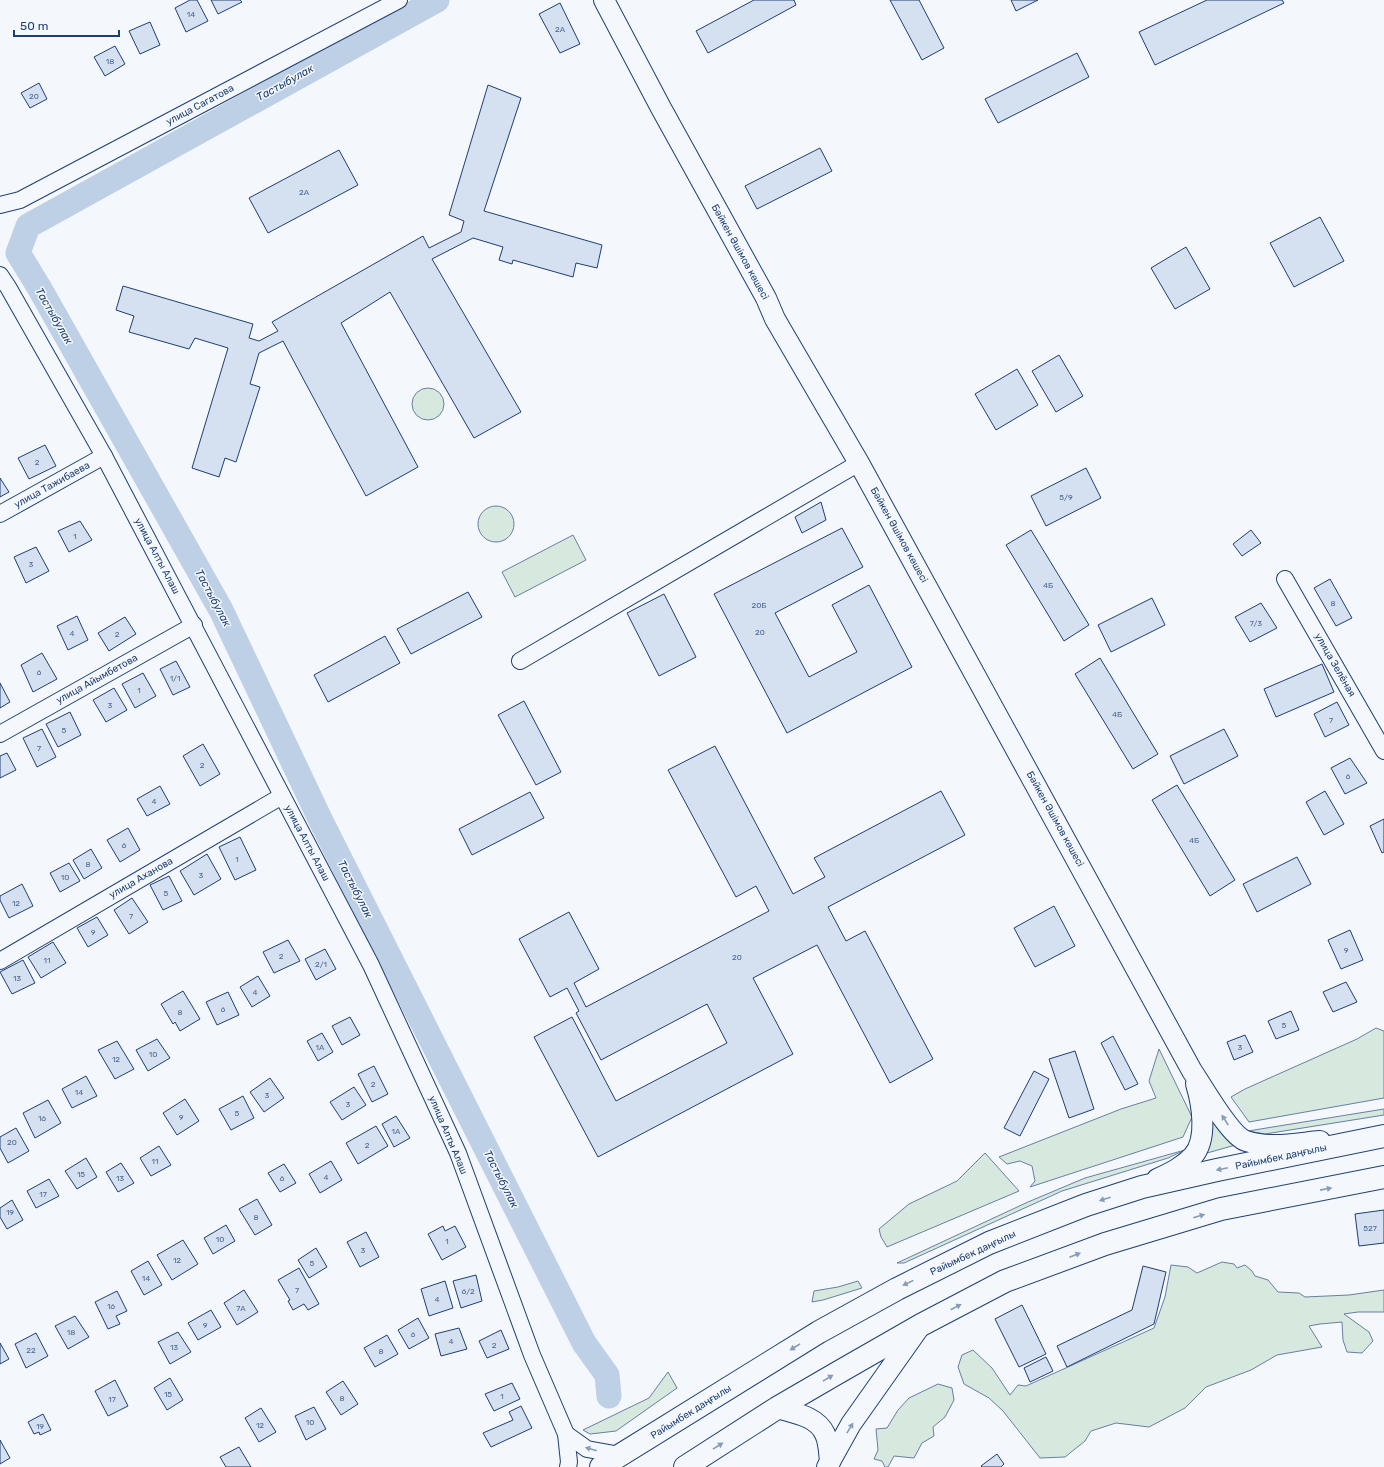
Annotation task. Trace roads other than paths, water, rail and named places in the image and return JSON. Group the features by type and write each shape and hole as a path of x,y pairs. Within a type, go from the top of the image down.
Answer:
{"highway":[{"name":"Райымбек даңғылы","path":"601,1467 819,1332 897,1289 989,1244 1086,1206 1142,1187 1216,1170 1382,1136"},
{"path":"685,1467 777,1408 921,1325 1005,1281 1105,1244 1221,1209 1384,1177"}],"main road":[{"name":"Бәйкен Әшімов көшесі","path":"604,0 665,115 766,298 775,319 859,462 1192,1071"},
{"path":"1192,1071 1231,1129 1245,1141 1271,1145 1382,1136"},
{"path":"1142,1187 1180,1167 1194,1155 1202,1138 1201,1102 1192,1071"},
{"path":"829,1464 851,1424 921,1325"},
{"path":"777,1408 804,1415 818,1423 826,1434 829,1464"}],"street":[{"name":"улица Сагатова","path":"0,205 20,200 399,0"},
{"name":"улица Алты Алаш","path":"3,285 104,456 371,965 458,1153 532,1355 566,1434"},
{"name":"улица Тажибаева","path":"0,514 104,456"},
{"path":"520,661 859,462"},
{"name":"улица Зелёная","path":"1285,579 1384,751"},
{"name":"улица Айымбетова","path":"0,734 194,625"},
{"name":"улица Аханова","path":"0,961 282,796"},
{"path":"566,1434 587,1449 620,1455"},
{"path":"566,1434 569,1462 568,1467"}],"waterway":[{"name":"Тастыбулак","path":"437,0 28,226 18,253 40,289 221,610 320,819 584,1343 607,1375 609,1396"}]}
